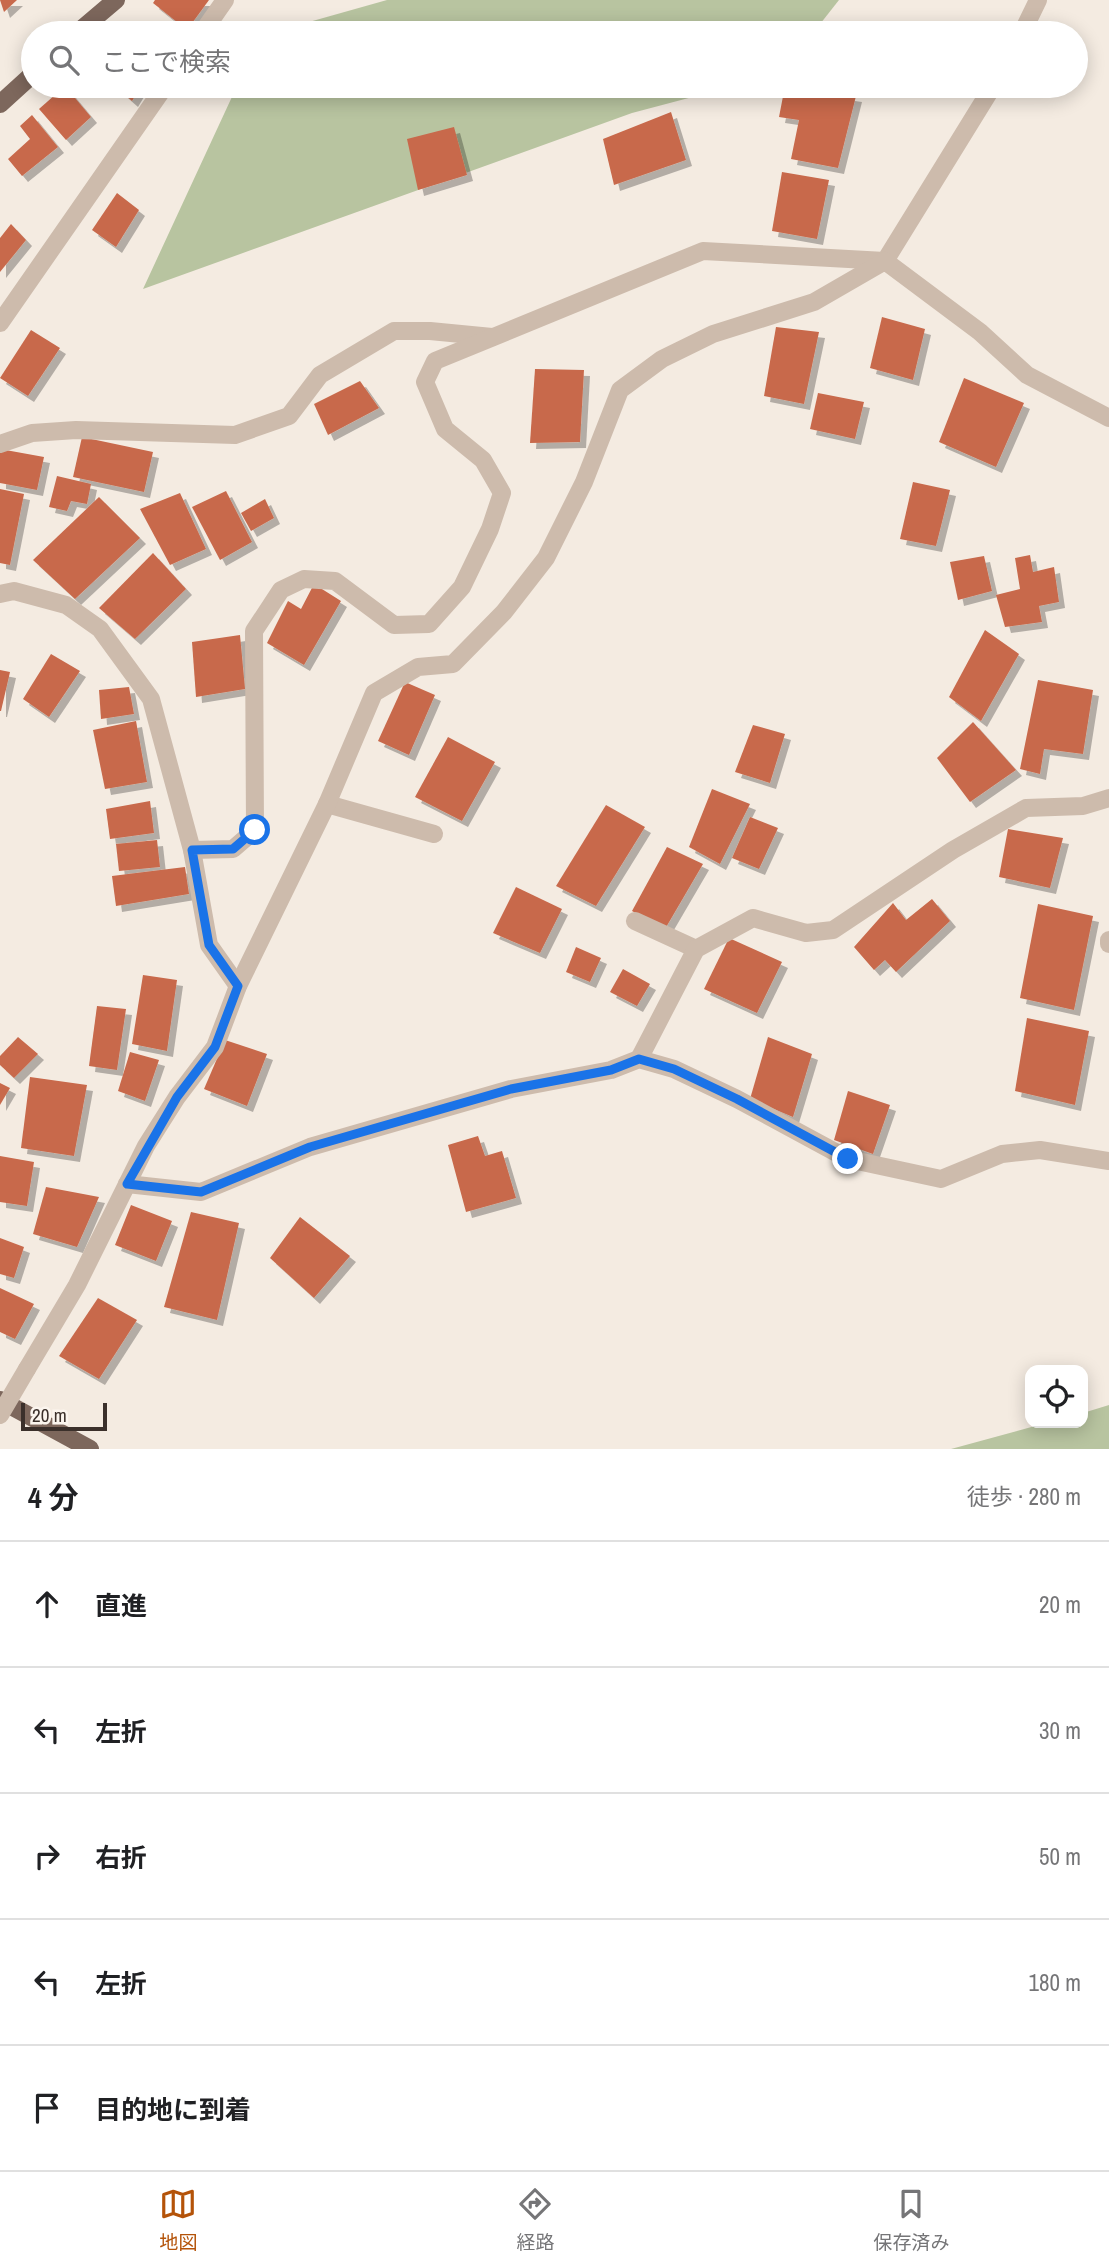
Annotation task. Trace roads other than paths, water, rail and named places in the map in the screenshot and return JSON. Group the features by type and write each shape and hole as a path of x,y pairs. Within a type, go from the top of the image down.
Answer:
{"main road":[{"path":"92,21 116,0"},
{"path":"0,104 21,85"},
{"path":"0,1400 90,1449"}],"street":[{"path":"210,21 225,0"},
{"path":"1028,21 1038,0"},
{"path":"0,323 157,98"},
{"path":"0,1415 77,1285 127,1184 177,1097 215,1047 238,986 327,804 374,693 418,667 453,664 504,612 546,558 584,482 620,390 662,359 713,334 814,302 885,261 986,98"},
{"path":"192,850 233,849 255,830 254,631 281,590 304,579 335,582 394,625 429,624 461,587 490,529 502,493 483,460 445,429 425,382 435,360 495,338 703,251 885,261 980,332 1027,375 1109,418"},
{"path":"0,444 32,433 76,430 235,435 289,416 320,375 394,331 430,331 495,338"},
{"path":"0,594 13,591 66,605 100,629 151,699 192,850 209,945 238,986"},
{"path":"639,1059 696,949 753,918 806,933 832,930 953,850 1026,808 1083,806 1109,798"},
{"path":"327,804 434,834"},
{"path":"635,921 696,949"},
{"path":"127,1184 201,1192 310,1147 511,1089 611,1070 639,1059 674,1069 848,1159 861,1162 942,1179 1002,1154 1040,1150 1109,1161"}]}
